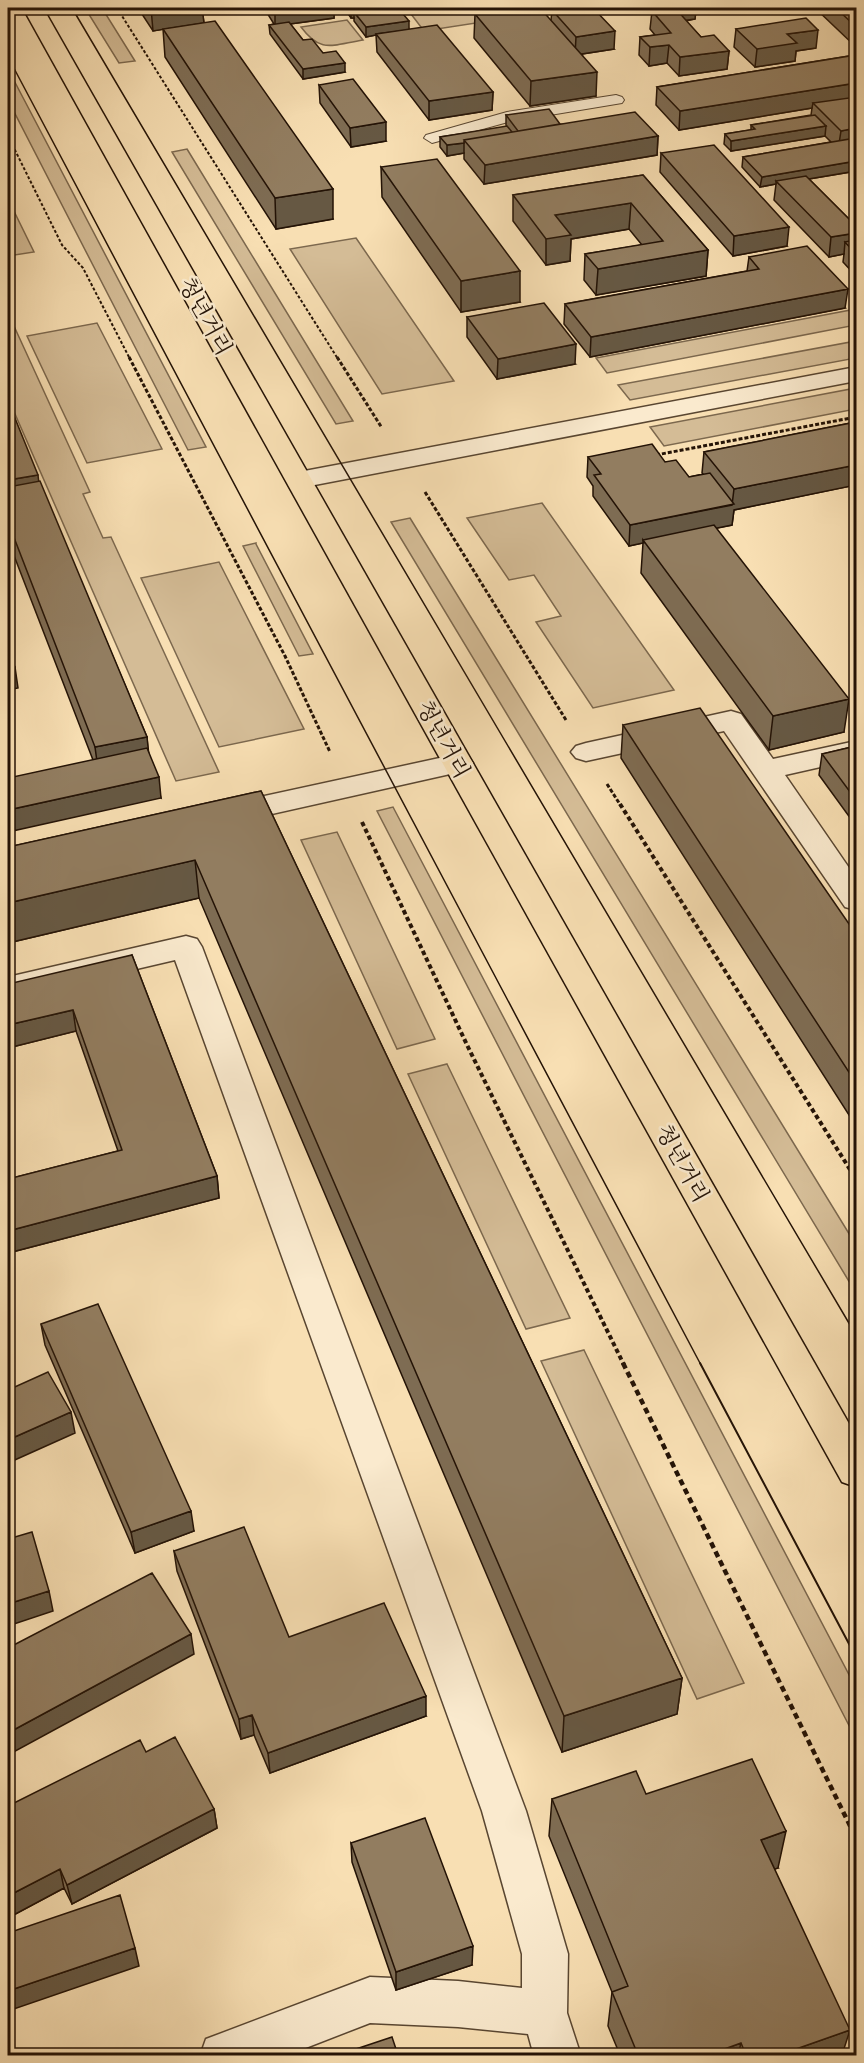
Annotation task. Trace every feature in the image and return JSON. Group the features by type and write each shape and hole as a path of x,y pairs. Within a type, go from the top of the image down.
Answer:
{"main road":[{"name":"청년거리","path":"33,8 856,1471"}],"street":[{"path":"299,480 856,374"},
{"path":"586,752 731,720 856,900"},
{"path":"765,770 856,750"},
{"path":"194,822 458,763"},
{"path":"8,988 186,946 504,1811 545,1954 544,2013 558,2055"},
{"path":"223,2055 370,2000 458,2004 544,2013"}],"lane":[{"path":"432,138 507,117 616,100"}],"path":[{"path":"117,8 856,1179"},
{"path":"8,136 62,245 83,268 285,656 468,1047 856,1838"}],"shaded area":[{"path":"85,8 102,8 135,61 119,63"},
{"path":"456,8 529,8 535,14 424,31 411,14"},
{"path":"347,20 363,40 328,46 315,41 301,27"},
{"path":"8,69 206,447 188,450 8,100"},
{"path":"187,149 353,421 336,424 172,152"},
{"path":"8,199 34,252 8,256"},
{"path":"356,238 454,381 382,394 290,249"},
{"path":"856,309 856,325 607,373 596,358"},
{"path":"8,313 90,492 83,494 103,538 111,537 219,772 176,781 8,398"},
{"path":"97,323 162,449 87,463 27,336"},
{"path":"856,341 856,358 630,400 618,385"},
{"path":"856,388 856,409 664,446 650,427"},
{"path":"542,503 674,690 593,708 536,622 561,616 534,575 509,580 467,518"},
{"path":"410,518 856,1245 856,1293 391,522"},
{"path":"256,543 313,654 299,656 243,546"},
{"path":"219,562 304,729 219,747 141,578"},
{"path":"393,807 856,1688 856,1739 377,811"},
{"path":"337,832 435,1039 397,1049 301,840"},
{"path":"447,1064 570,1318 526,1329 408,1074"},
{"path":"584,1350 744,1683 697,1699 541,1361"}],"building":[{"path":"398,8 409,21 366,27 354,12"},
{"path":"520,8 540,8 597,72 531,81 475,14"},
{"path":"593,8 615,31 576,37 552,10"},
{"path":"675,8 694,8 696,10 678,12"},
{"path":"675,8 701,37 714,35 729,51 680,57 669,45 650,47 640,37 671,33 652,11"},
{"path":"836,8 856,8 856,27"},
{"path":"806,18 818,30 787,34 797,43 757,49 736,29"},
{"path":"215,21 333,189 275,198 163,29"},
{"path":"289,22 303,40 312,39 323,53 336,51 345,63 303,69 269,25"},
{"path":"437,25 493,92 429,101 376,34"},
{"path":"856,55 856,83 680,111 657,87"},
{"path":"353,79 386,122 350,128 319,85"},
{"path":"856,97 856,128 841,131 813,103"},
{"path":"549,109 560,124 518,131 506,115"},
{"path":"635,112 658,136 485,165 464,140"},
{"path":"815,115 826,126 731,141 725,134 755,129 751,125"},
{"path":"507,126 512,132 464,140 464,143 447,145 440,137"},
{"path":"856,138 856,161 762,177 743,157"},
{"path":"714,145 789,227 734,236 661,153"},
{"path":"437,159 520,271 461,281 381,167"},
{"path":"643,175 708,250 598,269 585,254 663,241 631,203 555,215 571,235 546,239 513,195"},
{"path":"806,176 856,226 856,233 831,237 776,181"},
{"path":"856,240 856,254 845,242"},
{"path":"807,246 848,289 591,337 565,304 759,269 749,257"},
{"path":"544,303 576,344 498,359 467,317"},
{"path":"8,401 38,475 8,480"},
{"path":"856,422 856,465 734,489 704,452"},
{"path":"652,444 665,462 676,460 689,477 710,473 734,504 630,525 594,475 601,474 588,457"},
{"path":"40,481 147,737 95,747 8,522 8,487"},
{"path":"714,525 849,699 773,716 643,540"},
{"path":"8,651 15,667 8,668"},
{"path":"700,708 856,934 856,1083 623,725"},
{"path":"856,746 856,800 822,754"},
{"path":"147,748 159,777 8,810 8,778"},
{"path":"261,791 682,1678 564,1716 195,860 8,903 8,847"},
{"path":"132,955 217,1176 8,1231 8,1179 122,1150 73,1010 8,1025 8,984"},
{"path":"98,1304 191,1511 131,1532 41,1324"},
{"path":"48,1372 71,1412 8,1440 8,1390"},
{"path":"244,1527 289,1637 384,1603 426,1696 268,1753 252,1715 239,1719 174,1551"},
{"path":"32,1532 49,1591 8,1604 8,1539"},
{"path":"152,1573 191,1634 8,1733 8,1648"},
{"path":"175,1737 214,1809 67,1885 60,1869 8,1896 8,1806 140,1740 146,1752"},
{"path":"752,1759 786,1831 761,1840 850,2030 779,2055 746,2055 741,2043 708,2055 638,2055 612,1992 628,1986 552,1799 636,1771 646,1794"},
{"path":"425,1818 473,1946 396,1972 351,1843"},
{"path":"120,1895 135,1948 8,1991 8,1933"},
{"path":"392,2037 398,2055 338,2055"}],"tram line":[{"path":"72,8 856,1335"},
{"path":"8,57 701,1365"},
{"path":"700,1363 856,1657"}]}
